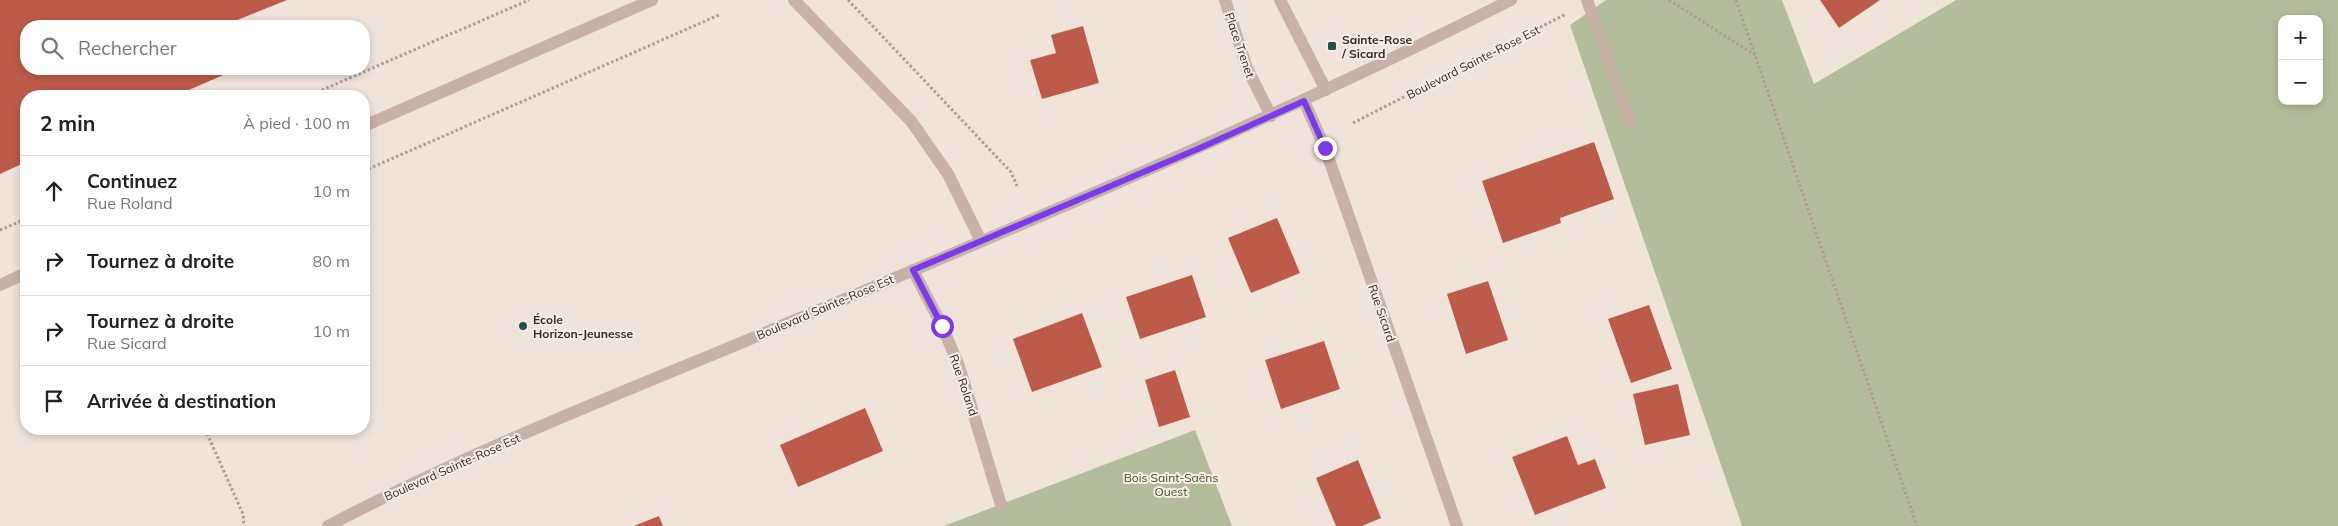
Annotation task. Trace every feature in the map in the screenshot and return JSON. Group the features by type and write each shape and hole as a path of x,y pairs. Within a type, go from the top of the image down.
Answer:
{"street":[{"path":"370,123 652,0"},
{"path":"794,0 910,121 948,174 981,241"},
{"name":"Place Trenet","path":"1225,0 1247,68 1271,116"},
{"path":"1280,0 1326,90"},
{"name":"Boulevard Sainte-Rose Est","path":"328,526 389,495 526,433 913,270 1271,116 1511,0"},
{"path":"1587,1 1631,125"},
{"name":"Rue Sicard","path":"1304,101 1325,148 1456,526"},
{"name":"Rue Roland","path":"913,270 942,326 959,366 1002,505"},
{"path":"0,285 20,276"}],"path":[{"path":"370,69 529,0"},
{"path":"848,0 1011,172 1017,186"},
{"path":"1669,0 1756,56"},
{"path":"1736,0 1916,526"},
{"name":"Boulevard Sainte-Rose Est","path":"1353,123 1587,1"},
{"path":"370,168 719,16"},
{"path":"322,90 356,75"},
{"path":"0,230 20,222"},
{"path":"209,435 243,514 244,526"}],"green space":[{"path":"1606,0 1782,0 1814,84 1956,0 2338,0 2338,526 1742,526 1570,25"},
{"name":"Bois Saint-Saëns Ouest","path":"1195,430 1232,526 944,526"}],"building":[{"path":"0,0 287,0 237,20 20,20 20,75 223,75 189,90 20,90 20,165 0,174"},
{"path":"1820,0 1880,0 1839,28"},
{"path":"1083,26 1099,83 1042,99 1030,60 1056,53 1051,35"},
{"path":"1594,142 1614,199 1560,218 1561,223 1503,243 1482,181"},
{"path":"1277,218 1300,273 1251,293 1228,238"},
{"path":"1192,275 1206,317 1140,339 1126,297"},
{"path":"1488,281 1508,340 1466,354 1447,294"},
{"path":"1649,305 1672,369 1631,383 1608,319"},
{"path":"1082,313 1102,367 1032,392 1013,339"},
{"path":"1324,341 1340,389 1281,409 1265,360"},
{"path":"1175,370 1190,417 1159,427 1145,380"},
{"path":"1678,384 1690,435 1645,445 1633,394"},
{"path":"865,408 883,451 798,487 780,445"},
{"path":"1567,436 1578,465 1595,459 1606,488 1535,515 1512,457"},
{"path":"1358,460 1381,518 1362,526 1336,526 1316,478"},
{"path":"659,516 663,526 634,526"}],"place":[{"name":"Sainte-Rose / Sicard","path":"1332,46"},
{"name":"École Horizon-Jeunesse","path":"523,326"}],"route":[{"path":"942,326 913,270 1200,148 1304,101 1325,148"}]}
